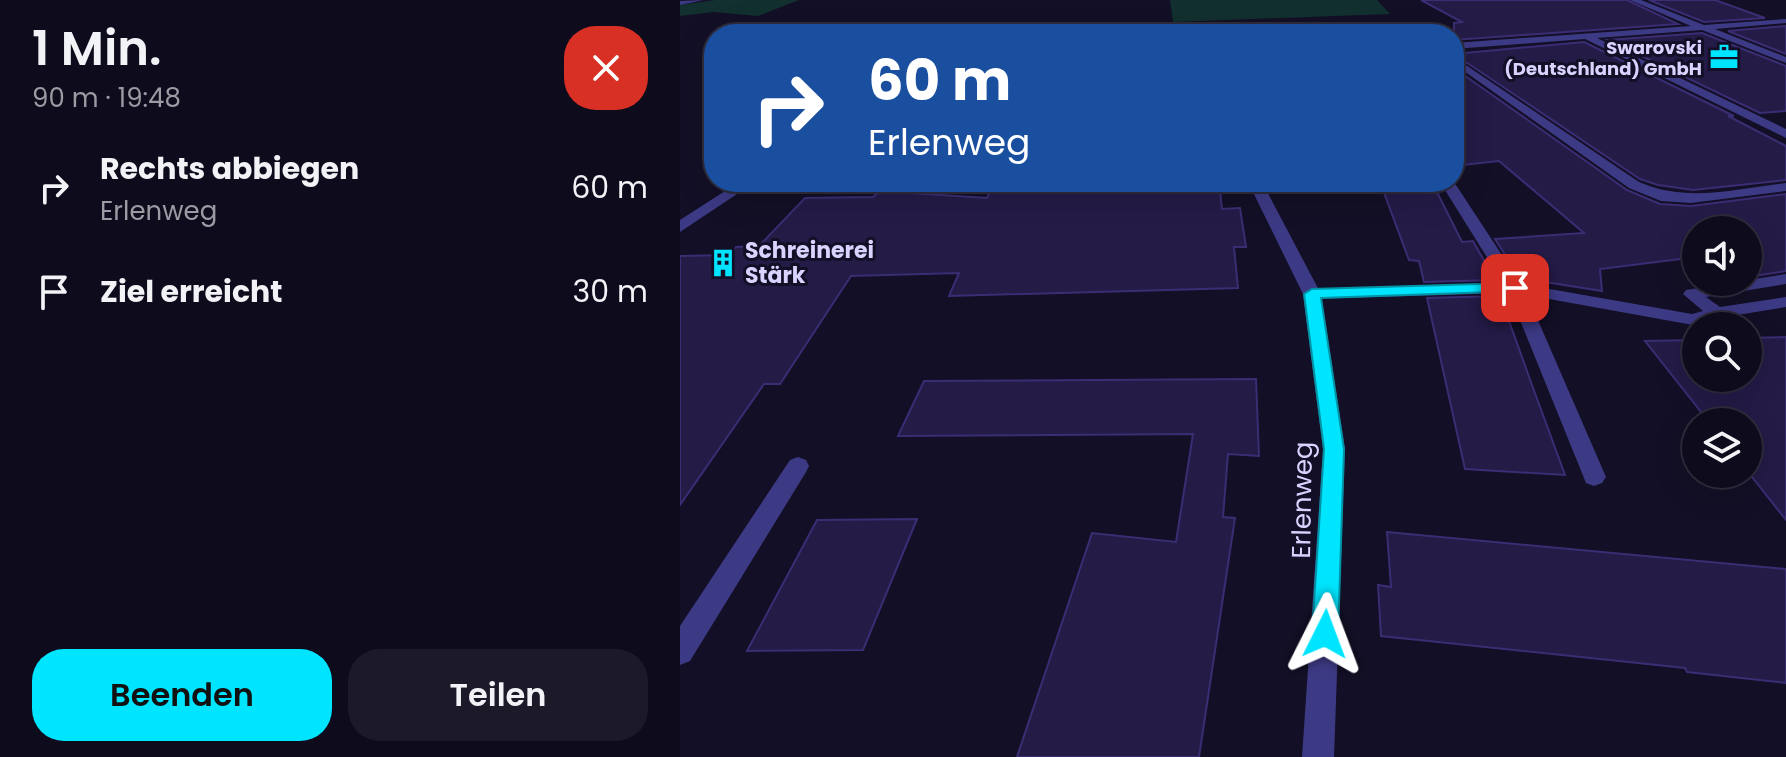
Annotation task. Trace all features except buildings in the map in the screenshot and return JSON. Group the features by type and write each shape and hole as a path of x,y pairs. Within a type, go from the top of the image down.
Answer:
{"street":[{"path":"686,1 700,0"},
{"path":"1634,0 1786,60"},
{"path":"1464,45 1786,21"},
{"path":"1586,36 1786,134"},
{"path":"1464,67 1634,185 1661,197 1691,199 1786,187"},
{"path":"680,227 733,192"},
{"name":"Erlenweg","path":"1260,192 1312,294 1334,449 1318,757"},
{"path":"1453,192 1515,288 1594,477"},
{"path":"1715,312 1692,294 1786,279"},
{"path":"1312,294 1515,288 1682,318"},
{"path":"1722,312 1786,302"},
{"path":"680,651 798,466"}],"green space":[{"path":"715,0 799,0 758,16 713,12 680,16 680,5"},
{"path":"1170,0 1377,0 1390,14 1173,22"}],"place":[{"name":"Swarovski (Deutschland) GmbH","path":"1724,57"},
{"name":"Schreinerei Stärk","path":"723,263"}],"route":[{"path":"1325,634 1334,449 1312,294 1515,288"}]}
